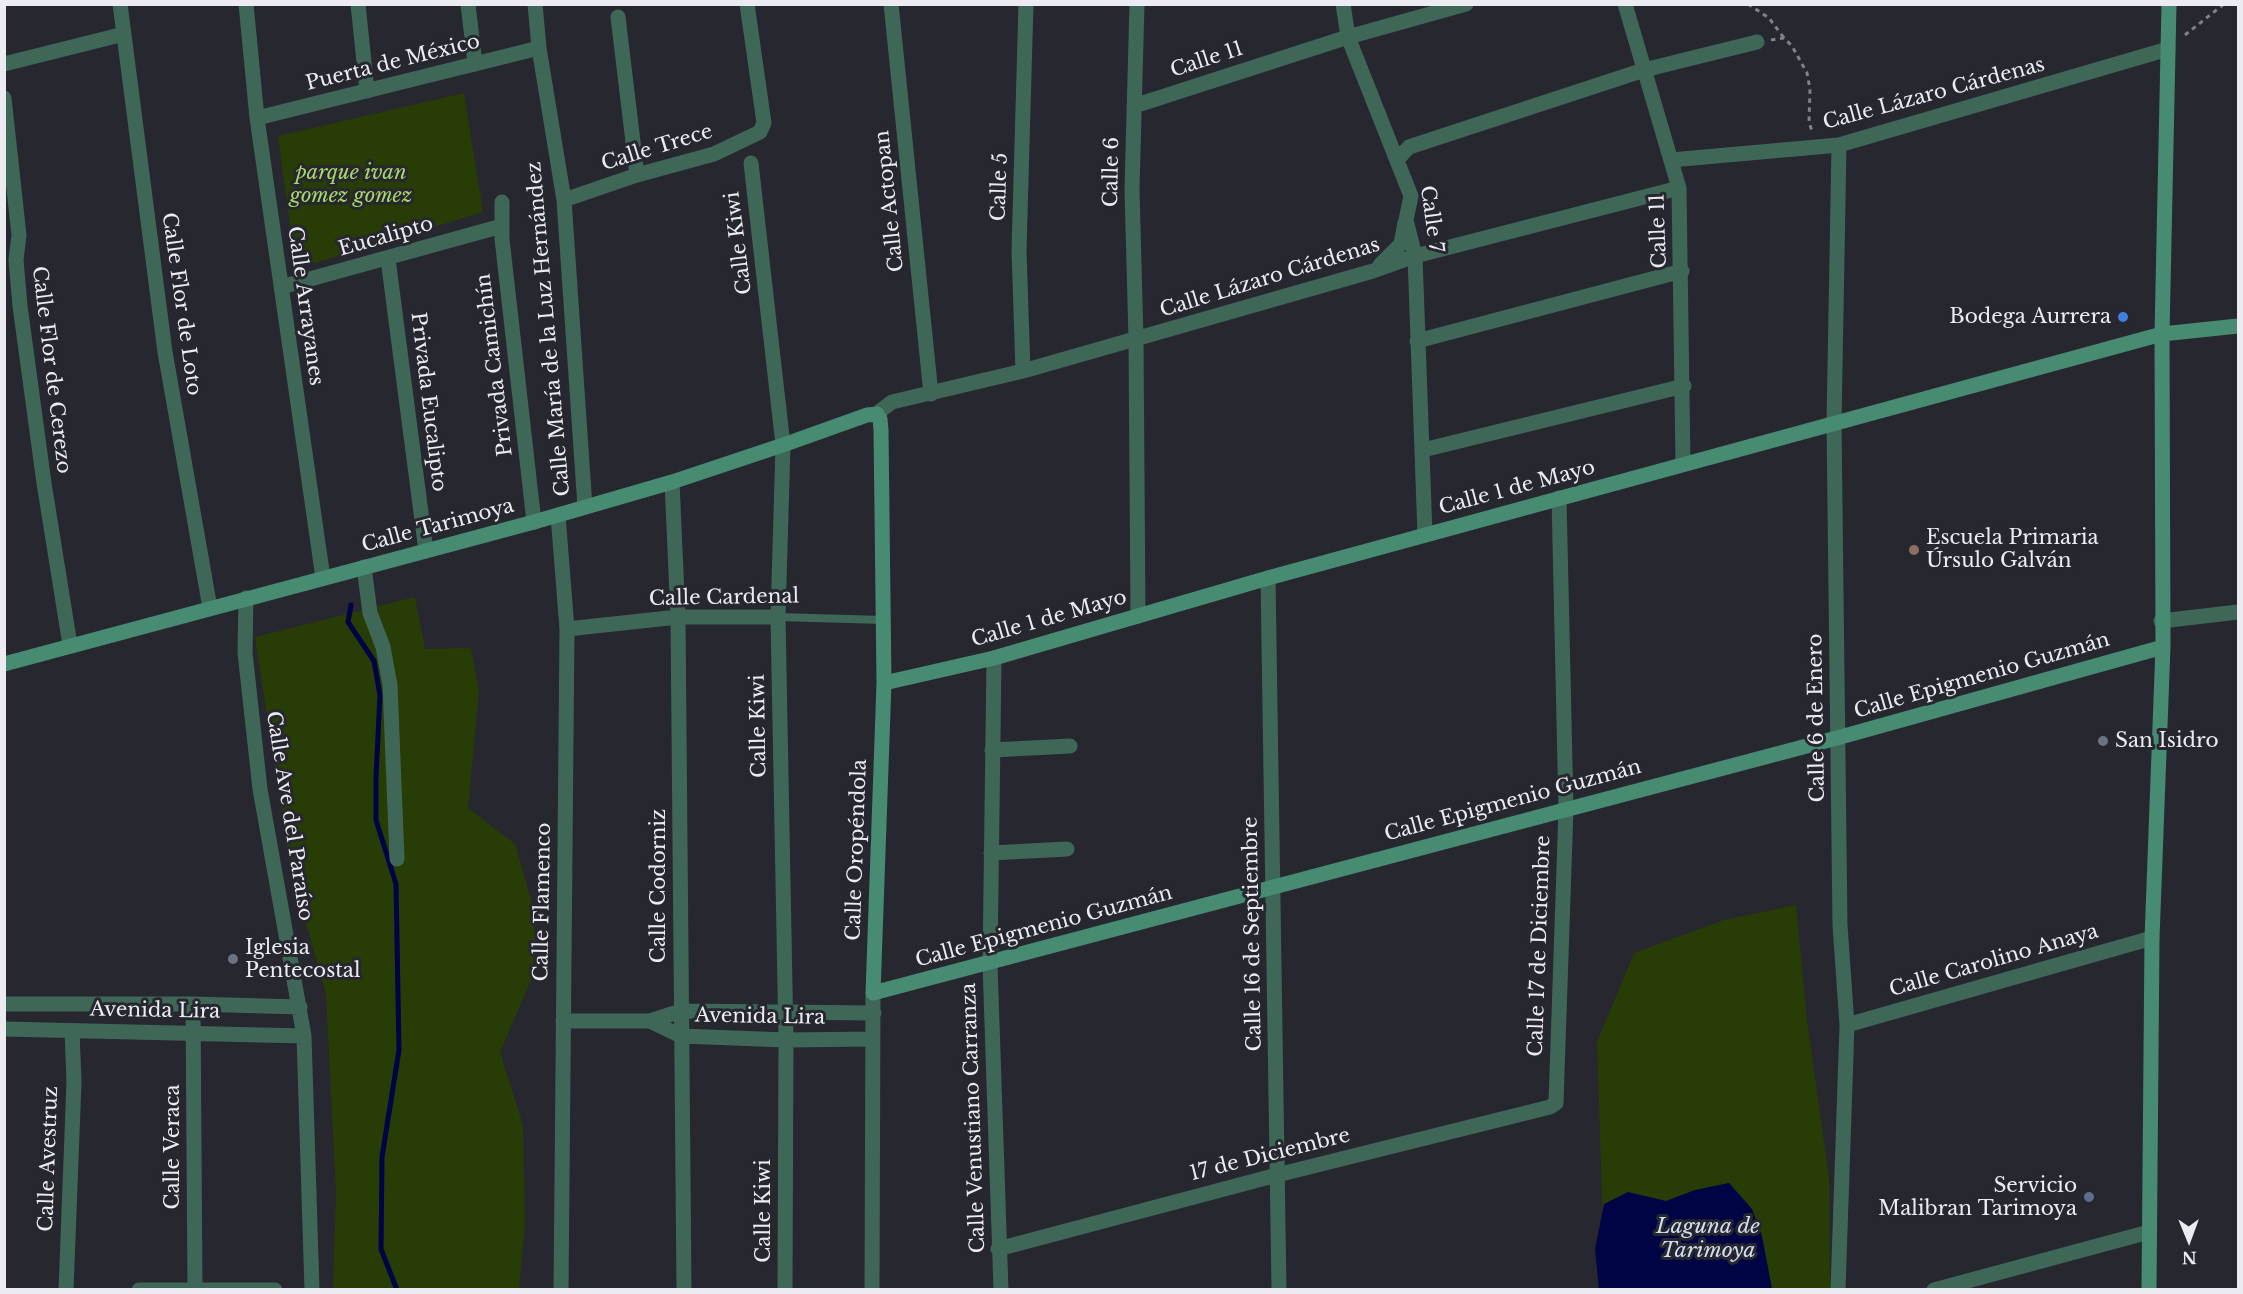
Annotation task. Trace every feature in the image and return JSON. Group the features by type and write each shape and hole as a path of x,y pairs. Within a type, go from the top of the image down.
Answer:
{"street":[{"name":"Calle Flor de Loto","path":"120,4 165,352 210,608"},
{"name":"Calle Arrayanes","path":"246,4 257,118 323,578"},
{"path":"358,4 368,91"},
{"path":"468,4 475,64"},
{"name":"Calle María de la Luz Hernández","path":"535,4 539,48 564,200 585,507"},
{"name":"Calle Trece","path":"564,200 637,175 714,154 760,132 764,123 747,4"},
{"name":"Calle Actopan","path":"891,4 930,394"},
{"name":"Calle 5","path":"1023,371 1019,250 1026,4"},
{"name":"Calle 6","path":"1137,4 1132,189 1136,340 1138,616"},
{"name":"Calle 7","path":"1343,4 1348,37 1411,196 1406,220 1415,256 1425,535"},
{"name":"Calle 11","path":"1134,106 1348,37 1466,4"},
{"name":"Calle 11","path":"1625,4 1680,188 1684,386 1683,464"},
{"path":"2149,1290 2152,938 2163,647 2163,334 2169,4"},
{"path":"618,17 637,175"},
{"path":"4,64 124,34"},
{"path":"1396,160 1409,147 1644,70 1757,42"},
{"name":"Puerta de México","path":"257,118 539,48"},
{"name":"Calle Lázaro Cárdenas","path":"1671,160 1839,145 2168,49"},
{"name":"Calle Flor de Cerezo","path":"4,99 19,235 16,260 20,306 44,483 70,645"},
{"name":"Calle 6 de Enero","path":"1838,1290 1847,1025 1840,925 1834,423 1839,145"},
{"name":"Calle Kiwi","path":"751,163 783,445 778,617 786,1040 785,1290"},
{"name":"Calle Lázaro Cárdenas","path":"878,415 892,402 1023,371 1374,271 1415,256 1680,188"},
{"name":"Privada Camichín","path":"502,202 502,239 534,522"},
{"path":"1374,271 1401,244 1406,220"},
{"name":"Eucalipto","path":"281,287 502,226"},
{"name":"Privada Eucalipto","path":"388,259 426,550"},
{"path":"1417,342 1682,271"},
{"name":"Calle 1 de Mayo","path":"884,684 994,658 1268,578 2163,334 2238,326"},
{"path":"1423,450 1684,386"},
{"name":"Calle Tarimoya","path":"4,664 534,522 672,482 867,415 878,415"},
{"name":"Calle Oropéndola","path":"872,1290 873,993 884,684 881,430 878,415"},
{"name":"Calle Codorniz","path":"672,482 678,617 684,1290"},
{"name":"Calle 17 de Diciembre","path":"1553,1105 1557,1100 1566,809 1559,498"},
{"name":"Calle Flamenco","path":"558,515 567,629 561,1290"},
{"path":"364,567 370,613 383,647 390,685 397,859"},
{"name":"Calle 16 de Septiembre","path":"1268,578 1279,1290"},
{"name":"Calle Ave del Paraíso","path":"246,598 245,653 260,789 304,1036 312,1290"},
{"path":"2162,621 2238,612"},
{"name":"Calle Cardenal","path":"567,629 678,617 778,617"},
{"name":"Calle Epigmenio Guzmán","path":"873,993 990,964 1837,738 2163,647"},
{"name":"Calle Venustiano Carranza","path":"994,658 990,964 1001,1290"},
{"path":"992,750 1070,746"},
{"path":"991,853 1068,849"},
{"name":"Calle Carolino Anaya","path":"1847,1025 2152,938"},
{"name":"Avenida Lira","path":"4,1004 193,1004 300,1007"},
{"name":"Calle Veraca","path":"193,1004 195,1289"},
{"name":"Avenida Lira","path":"563,1021 650,1021 681,1011 874,1013"},
{"name":"Avenida Lira","path":"650,1021 681,1036 786,1040 873,1039"},
{"name":"Avenida Lira","path":"4,1029 304,1036"},
{"name":"Calle Avestruz","path":"66,1290 74,1082 72,1031"},
{"name":"17 de Diciembre","path":"998,1249 1553,1105"},
{"path":"1934,1290 2149,1232"},
{"path":"139,1290 275,1290"}],"lane":[{"name":"Calle Cardenal","path":"778,617 883,620"}],"path":[{"path":"1748,4 1769,18 1792,46 1807,73 1810,89 1809,122 1814,139 1823,147"},
{"path":"2168,49 2224,4"},
{"path":"1757,42 1784,38"}],"green space":[{"name":"parque ivan gomez gomez","path":"464,93 483,212 296,269 278,136"},
{"path":"415,597 425,649 471,648 479,691 468,808 515,844 535,914 533,975 500,1052 523,1125 525,1224 519,1289 333,1289 336,1193 326,994 290,866 255,637"},
{"path":"1796,905 1807,1020 1829,1178 1830,1289 1605,1289 1597,1042 1634,953 1724,920"}],"water":[{"name":"Laguna de Tarimoya","path":"1729,1183 1752,1209 1762,1236 1772,1289 1599,1289 1595,1249 1604,1204 1628,1192 1666,1201 1695,1190"}],"waterway":[{"path":"351,605 348,622 374,661 380,695 376,820 396,884 399,1050 382,1157 381,1249 397,1290"}],"place":[{"name":"Bodega Aurrera","path":"2123,317"},
{"name":"Escuela Primaria Úrsulo Galván","path":"1914,550"},
{"name":"San Isidro","path":"2103,741"},
{"name":"Iglesia Pentecostal","path":"233,959"},
{"name":"Servicio Malibran Tarimoya","path":"2089,1197"}]}
